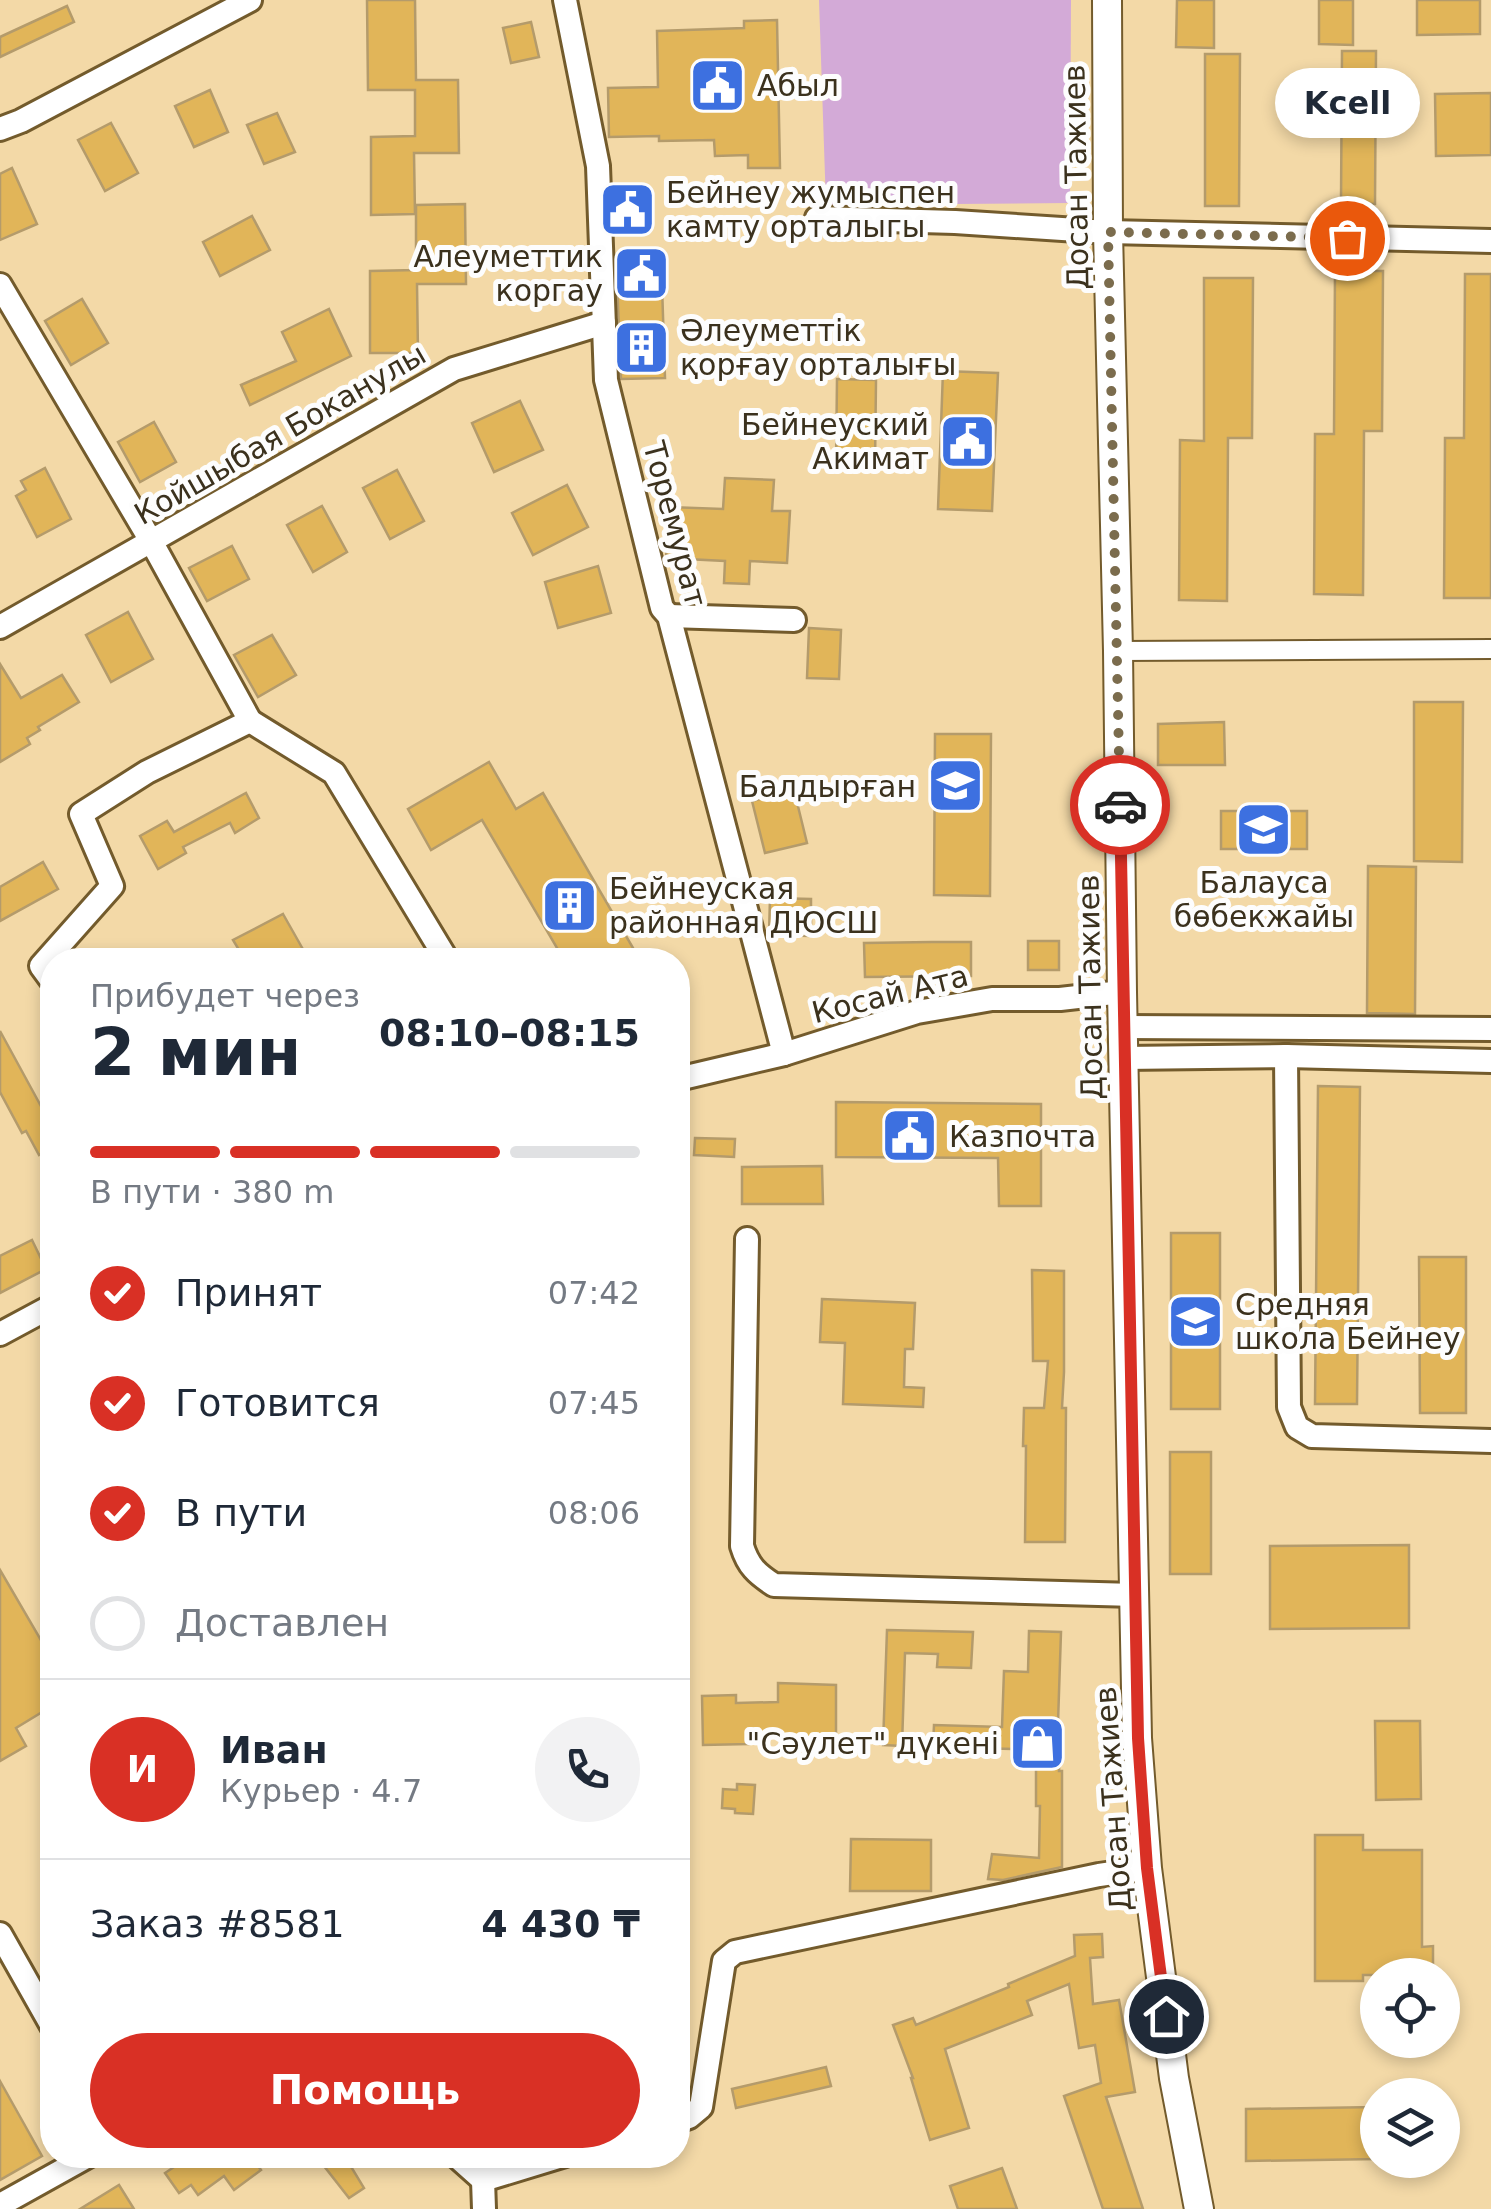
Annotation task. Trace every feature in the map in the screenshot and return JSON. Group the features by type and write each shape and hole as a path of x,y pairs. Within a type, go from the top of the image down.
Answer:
{"street":[{"path":"0,130 250,0"},
{"name":"Торемурат","path":"566,0 598,166 606,380 662,608 668,616 784,1054"},
{"name":"Досан Тажиев","path":"1108,0 1108,232 1138,1738 1147,1868 1174,2078 1199,2209"},
{"path":"817,218 1108,232 1491,241"},
{"path":"0,285 151,542 250,721 334,773 440,948"},
{"name":"Койшыбая Боканулы","path":"0,627 454,370 604,324"},
{"path":"668,616 794,620"},
{"path":"1118,651 1491,650"},
{"path":"57,948 112,886 81,814 147,772 250,721"},
{"name":"Косай Ата","path":"690,1076 784,1054 917,1012 992,999 1060,999 1122,992"},
{"path":"1123,1026 1491,1029"},
{"path":"1123,1058 1286,1056 1491,1061"},
{"path":"1286,1056 1290,1407 1297,1427 1312,1436 1491,1442"},
{"path":"747,1240 742,1546 747,1563 759,1576 774,1585 1134,1596"},
{"path":"0,1334 40,1312"},
{"path":"690,2116 701,2107 724,1962 735,1952 1099,1874 1147,1868"},
{"path":"0,1934 40,2005"},
{"path":"0,2204 66,2168"},
{"path":"470,2168 483,2180 484,2209"},
{"path":"483,2180 522,2168"}],"shaded area":[{"path":"819,0 1071,0 1070,203 826,205"}],"building":[{"path":"367,0 415,0 416,80 458,80 459,153 414,153 415,214 371,215 371,137 415,136 415,90 368,90"},
{"path":"1177,0 1214,0 1214,48 1176,47"},
{"path":"1319,0 1353,0 1353,45 1319,44"},
{"path":"1417,0 1480,0 1480,34 1417,35"},
{"path":"67,6 74,22 0,57 0,37"},
{"name":"Абыл","path":"777,20 780,168 748,168 748,155 715,156 714,140 609,137 608,88 658,87 657,31 744,28 744,21"},
{"path":"531,22 539,57 511,63 503,28"},
{"path":"1342,51 1376,51 1375,204 1341,203"},
{"path":"1205,54 1240,54 1239,206 1205,206"},
{"path":"210,90 228,132 194,147 175,106"},
{"path":"1491,93 1491,155 1436,156 1435,94"},
{"path":"277,113 295,152 264,164 247,125"},
{"path":"111,123 138,173 105,191 78,140"},
{"path":"12,168 37,224 0,240 0,174"},
{"path":"465,204 466,284 417,284 418,353 370,353 370,271 416,270 416,205"},
{"path":"252,216 270,250 220,276 203,242"},
{"name":"Әлеуметтік қорғау орталығы","path":"661,254 665,378 621,379 616,255"},
{"path":"1335,271 1383,271 1382,431 1364,431 1363,595 1314,594 1315,434 1334,434"},
{"path":"1465,274 1491,274 1491,598 1444,598 1445,438 1464,438"},
{"path":"1204,278 1253,278 1252,438 1228,438 1227,601 1179,600 1180,440 1204,441"},
{"path":"82,299 108,343 71,365 45,321"},
{"path":"329,309 351,356 250,405 241,385 296,361 282,332"},
{"name":"Бейнеуский Акимат","path":"943,371 998,373 992,511 938,509"},
{"path":"837,379 876,380 875,465 836,464"},
{"path":"520,401 543,450 494,472 472,423"},
{"path":"154,422 176,462 140,482 118,442"},
{"path":"45,468 71,519 37,537 16,496 26,490 21,481"},
{"path":"397,470 424,521 390,539 363,488"},
{"path":"725,478 774,480 772,511 790,511 787,563 750,561 749,584 724,583 725,561 666,558 669,507 723,509"},
{"path":"567,485 588,527 533,555 512,513"},
{"path":"322,506 347,552 313,572 287,525"},
{"path":"232,546 249,579 207,601 189,568"},
{"path":"598,566 611,613 558,628 545,582"},
{"path":"128,612 153,659 111,682 86,635"},
{"path":"809,628 841,630 839,679 807,678"},
{"path":"272,635 296,675 258,697 234,655"},
{"path":"0,664 21,698 62,675 79,702 38,727 40,730 27,738 30,744 0,762"},
{"path":"1414,702 1463,702 1462,862 1414,861"},
{"path":"1224,722 1225,765 1158,765 1158,724"},
{"path":"935,734 991,734 990,896 934,895"},
{"name":"Бейнеуская районная ДЮСШ","path":"489,762 516,809 543,793 633,948 557,948 482,820 431,850 408,809"},
{"path":"794,790 807,843 765,853 752,801"},
{"path":"246,793 259,818 235,833 230,823 183,847 186,853 158,869 140,836 167,821 174,832"},
{"name":"Балауса бөбекжайы","path":"1221,811 1307,811 1307,849 1221,849"},
{"path":"43,862 58,889 0,921 0,887"},
{"path":"1368,866 1416,867 1415,1014 1367,1013"},
{"path":"770,898 811,899 811,936 769,935"},
{"path":"283,914 302,948 238,948 233,940"},
{"path":"1028,941 1059,941 1059,970 1028,970"},
{"path":"971,942 971,976 865,977 864,943"},
{"path":"0,1031 40,1104 40,1154 26,1131 22,1133 0,1092"},
{"path":"1318,1086 1360,1087 1357,1404 1315,1404"},
{"path":"836,1102 1041,1104 1041,1206 999,1206 998,1158 836,1157"},
{"path":"695,1138 735,1139 734,1157 694,1155"},
{"path":"822,1166 823,1204 742,1204 742,1167"},
{"name":"Средняя школа Бейнеу","path":"1171,1233 1220,1233 1220,1409 1171,1409"},
{"path":"32,1240 40,1257 40,1272 0,1293 0,1256"},
{"path":"1419,1257 1466,1257 1466,1413 1420,1413"},
{"path":"1032,1270 1064,1271 1065,1542 1025,1542 1024,1408 1044,1408 1048,1361 1033,1361"},
{"path":"822,1299 915,1303 913,1349 905,1349 904,1387 924,1388 923,1407 843,1404 845,1343 820,1342"},
{"path":"1170,1452 1211,1452 1211,1574 1170,1574"},
{"path":"1409,1545 1409,1628 1270,1629 1270,1546"},
{"path":"0,1570 40,1638 40,1713 16,1728 26,1746 0,1761"},
{"path":"887,1630 973,1632 971,1668 937,1667 938,1654 905,1653 902,1746 883,1745"},
{"path":"1029,1631 1061,1632 1058,1723 1062,1867 1003,1880 988,1879 992,1854 1039,1858 1036,1761 1012,1760 1013,1749 933,1747 934,1725 1002,1727 1004,1671 1028,1672"},
{"path":"778,1683 836,1685 836,1740 749,1736 749,1744 703,1745 702,1696 736,1695 736,1703 778,1702"},
{"path":"1375,1721 1420,1721 1421,1799 1376,1800"},
{"path":"737,1784 755,1785 753,1814 722,1808 723,1789 737,1790"},
{"path":"1315,1835 1363,1835 1363,1850 1422,1850 1422,1947 1433,1946 1433,1958 1360,1958 1360,1981 1315,1981"},
{"path":"851,1839 931,1840 931,1891 850,1891"},
{"path":"1102,1934 1103,1957 1090,1958 1093,2004 1119,2000 1135,2092 1106,2097 1143,2209 1103,2209 1064,2096 1101,2083 1095,2045 1079,2048 1069,1984 1027,2001 1032,2015 945,2049 969,2128 930,2140 893,2025 913,2018 916,2025 1009,1987 1008,1984 1075,1956 1074,1935"},
{"path":"826,2067 831,2086 736,2108 732,2089"},
{"path":"0,2081 40,2157 0,2180"},
{"path":"1360,2107 1360,2159 1246,2161 1246,2109"},
{"path":"172,2168 261,2170 234,2190 224,2176 198,2195 191,2185 179,2193 165,2173"},
{"path":"326,2168 352,2168 364,2188 349,2198"},
{"path":"1002,2168 1017,2209 958,2209 950,2186"},
{"path":"119,2185 134,2209 80,2209"}],"way so far":[{"path":"1120,805 1108,232 1347,238"}],"place":[{"name":"Абыл","path":"718,85"},
{"name":"Бейнеу жумыспен камту орталыгы","path":"627,209"},
{"name":"Kcell","path":"1347,238"},
{"name":"Алеуметтик коргау","path":"642,273"},
{"name":"Әлеуметтік қорғау орталығы","path":"641,347"},
{"name":"Бейнеуский Акимат","path":"968,441"},
{"name":"Балдырған","path":"955,786"},
{"name":"Балауса бөбекжайы","path":"1264,830"},
{"name":"Бейнеуская районная ДЮСШ","path":"570,905"},
{"name":"Казпочта","path":"910,1136"},
{"name":"Средняя школа Бейнеу","path":"1196,1321"},
{"name":"\"Сәулет\" дүкені","path":"1038,1743"}],"route":[{"path":"1120,805 1138,1738 1147,1868 1166,2016"}]}
